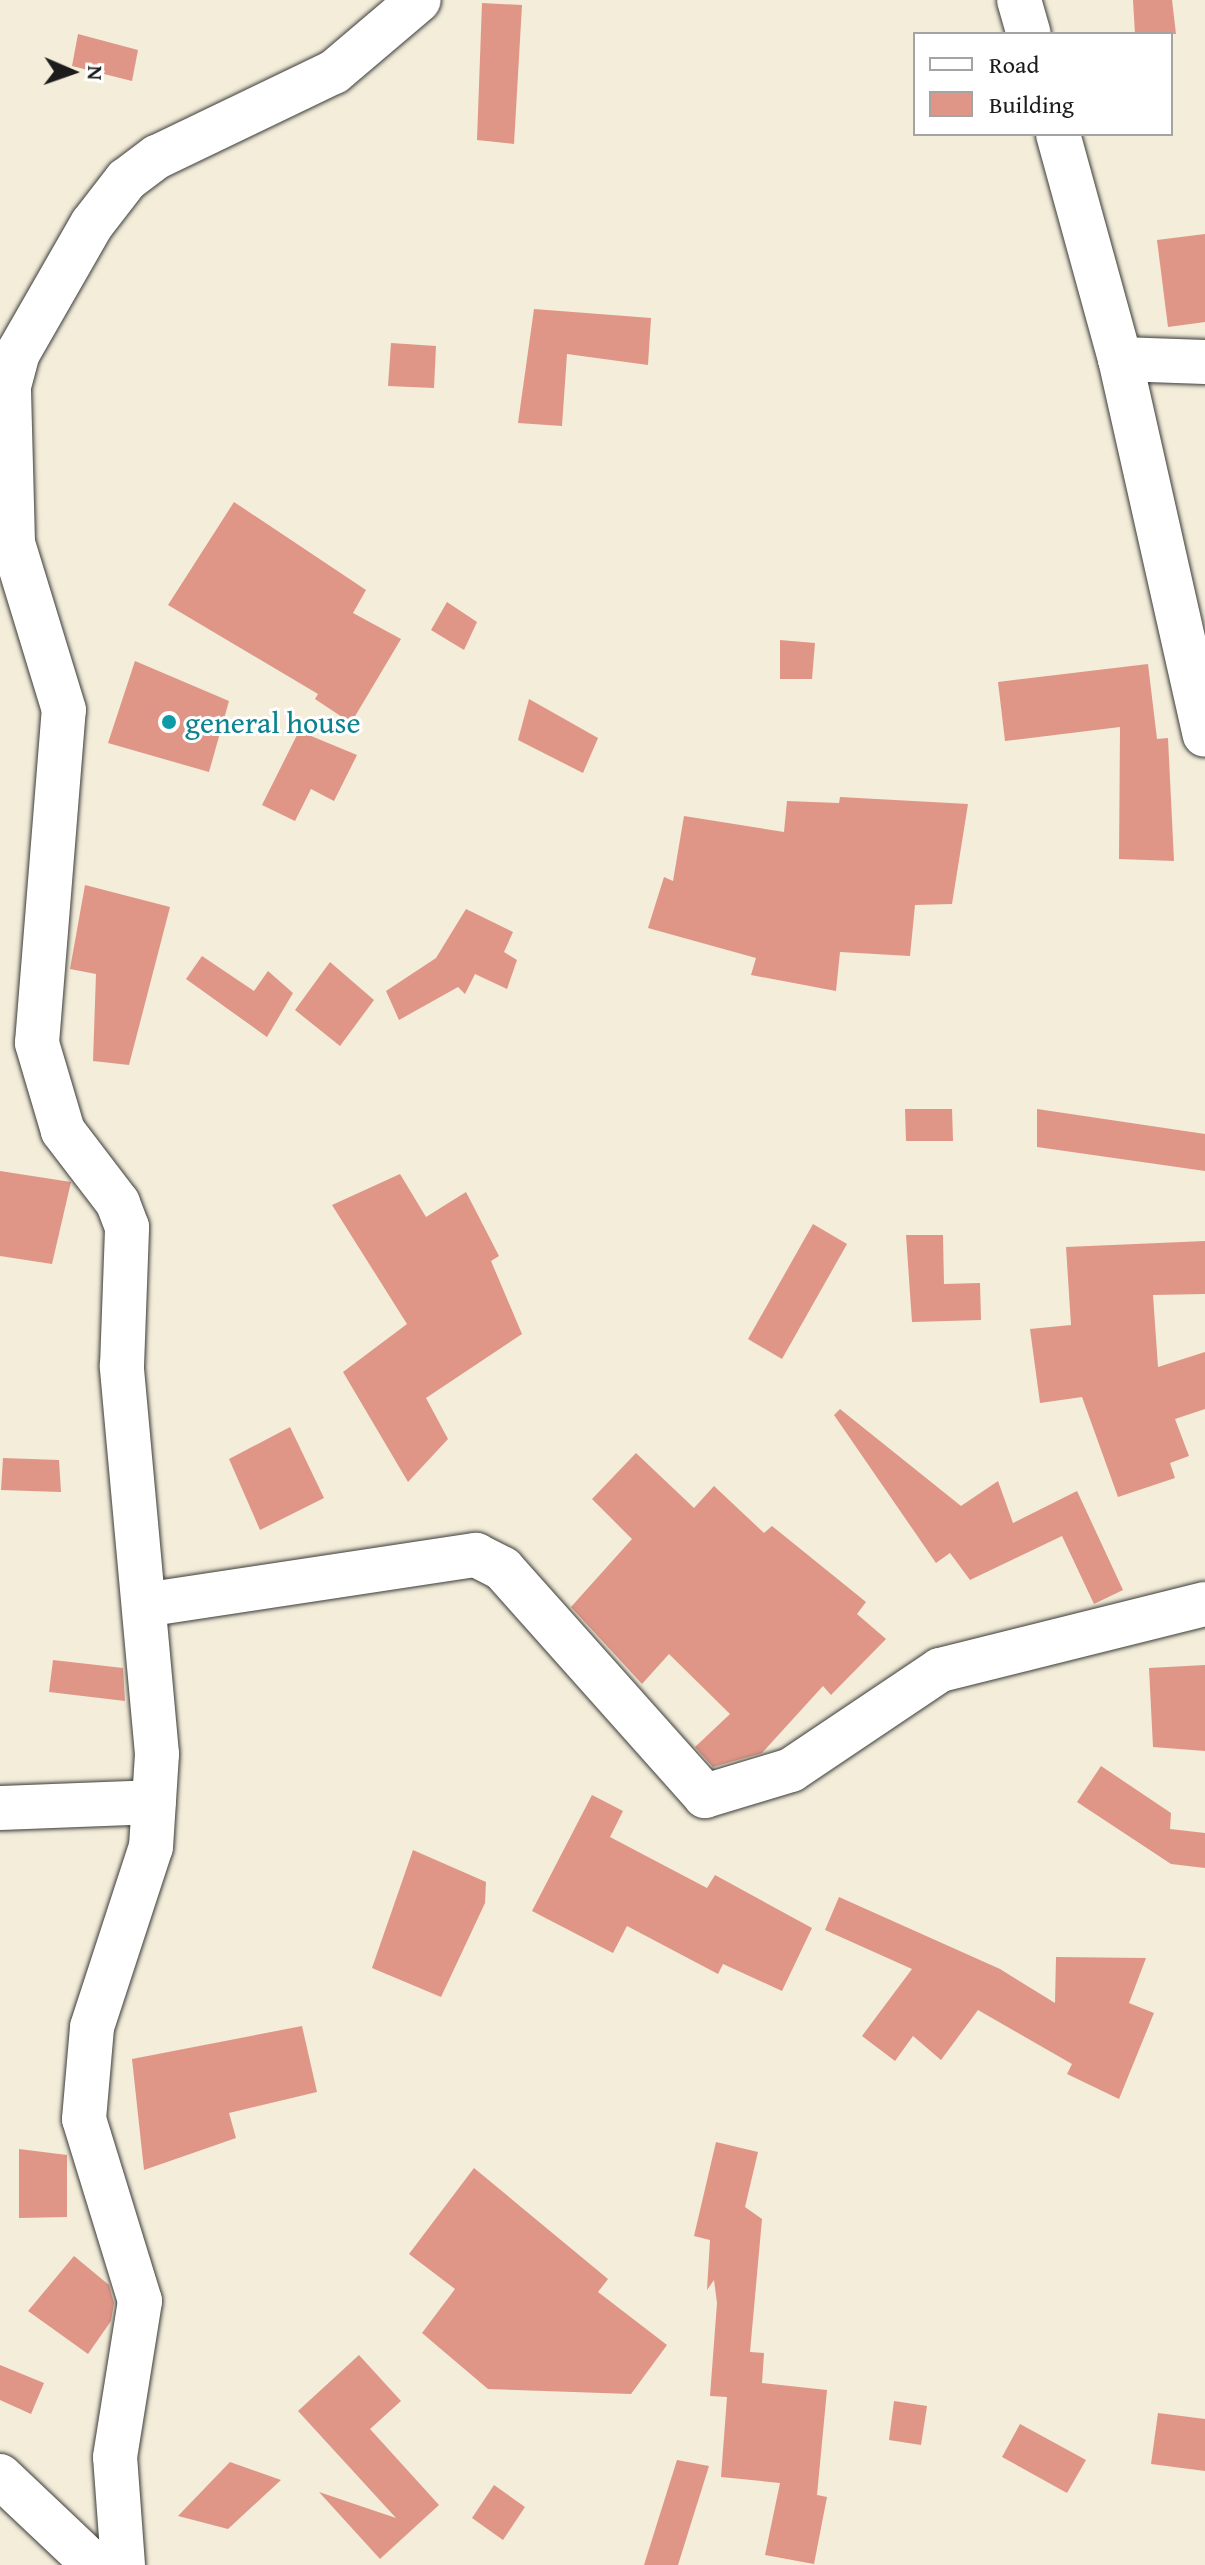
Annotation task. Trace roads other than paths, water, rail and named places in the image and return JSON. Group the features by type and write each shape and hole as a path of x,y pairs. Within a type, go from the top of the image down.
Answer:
{"street":[{"path":"123,2565 115,2457 140,2301 84,2119 92,2027 151,1847 154,1802 144,1605 122,1366 127,1227 118,1203 63,1131 37,1043 64,710 13,543 9,386 18,353 92,224 126,180 157,157 334,72 419,0"},
{"path":"1019,0 1028,32"},
{"path":"1059,136 1120,359 1205,735"},
{"path":"1120,359 1205,362"},
{"path":"144,1605 476,1555 503,1569 705,1796 791,1770 953,1665 1205,1604"},
{"path":"0,1808 154,1802"},
{"path":"0,2476 94,2565"}],"place":[{"name":"general house","path":"169,722"}]}
